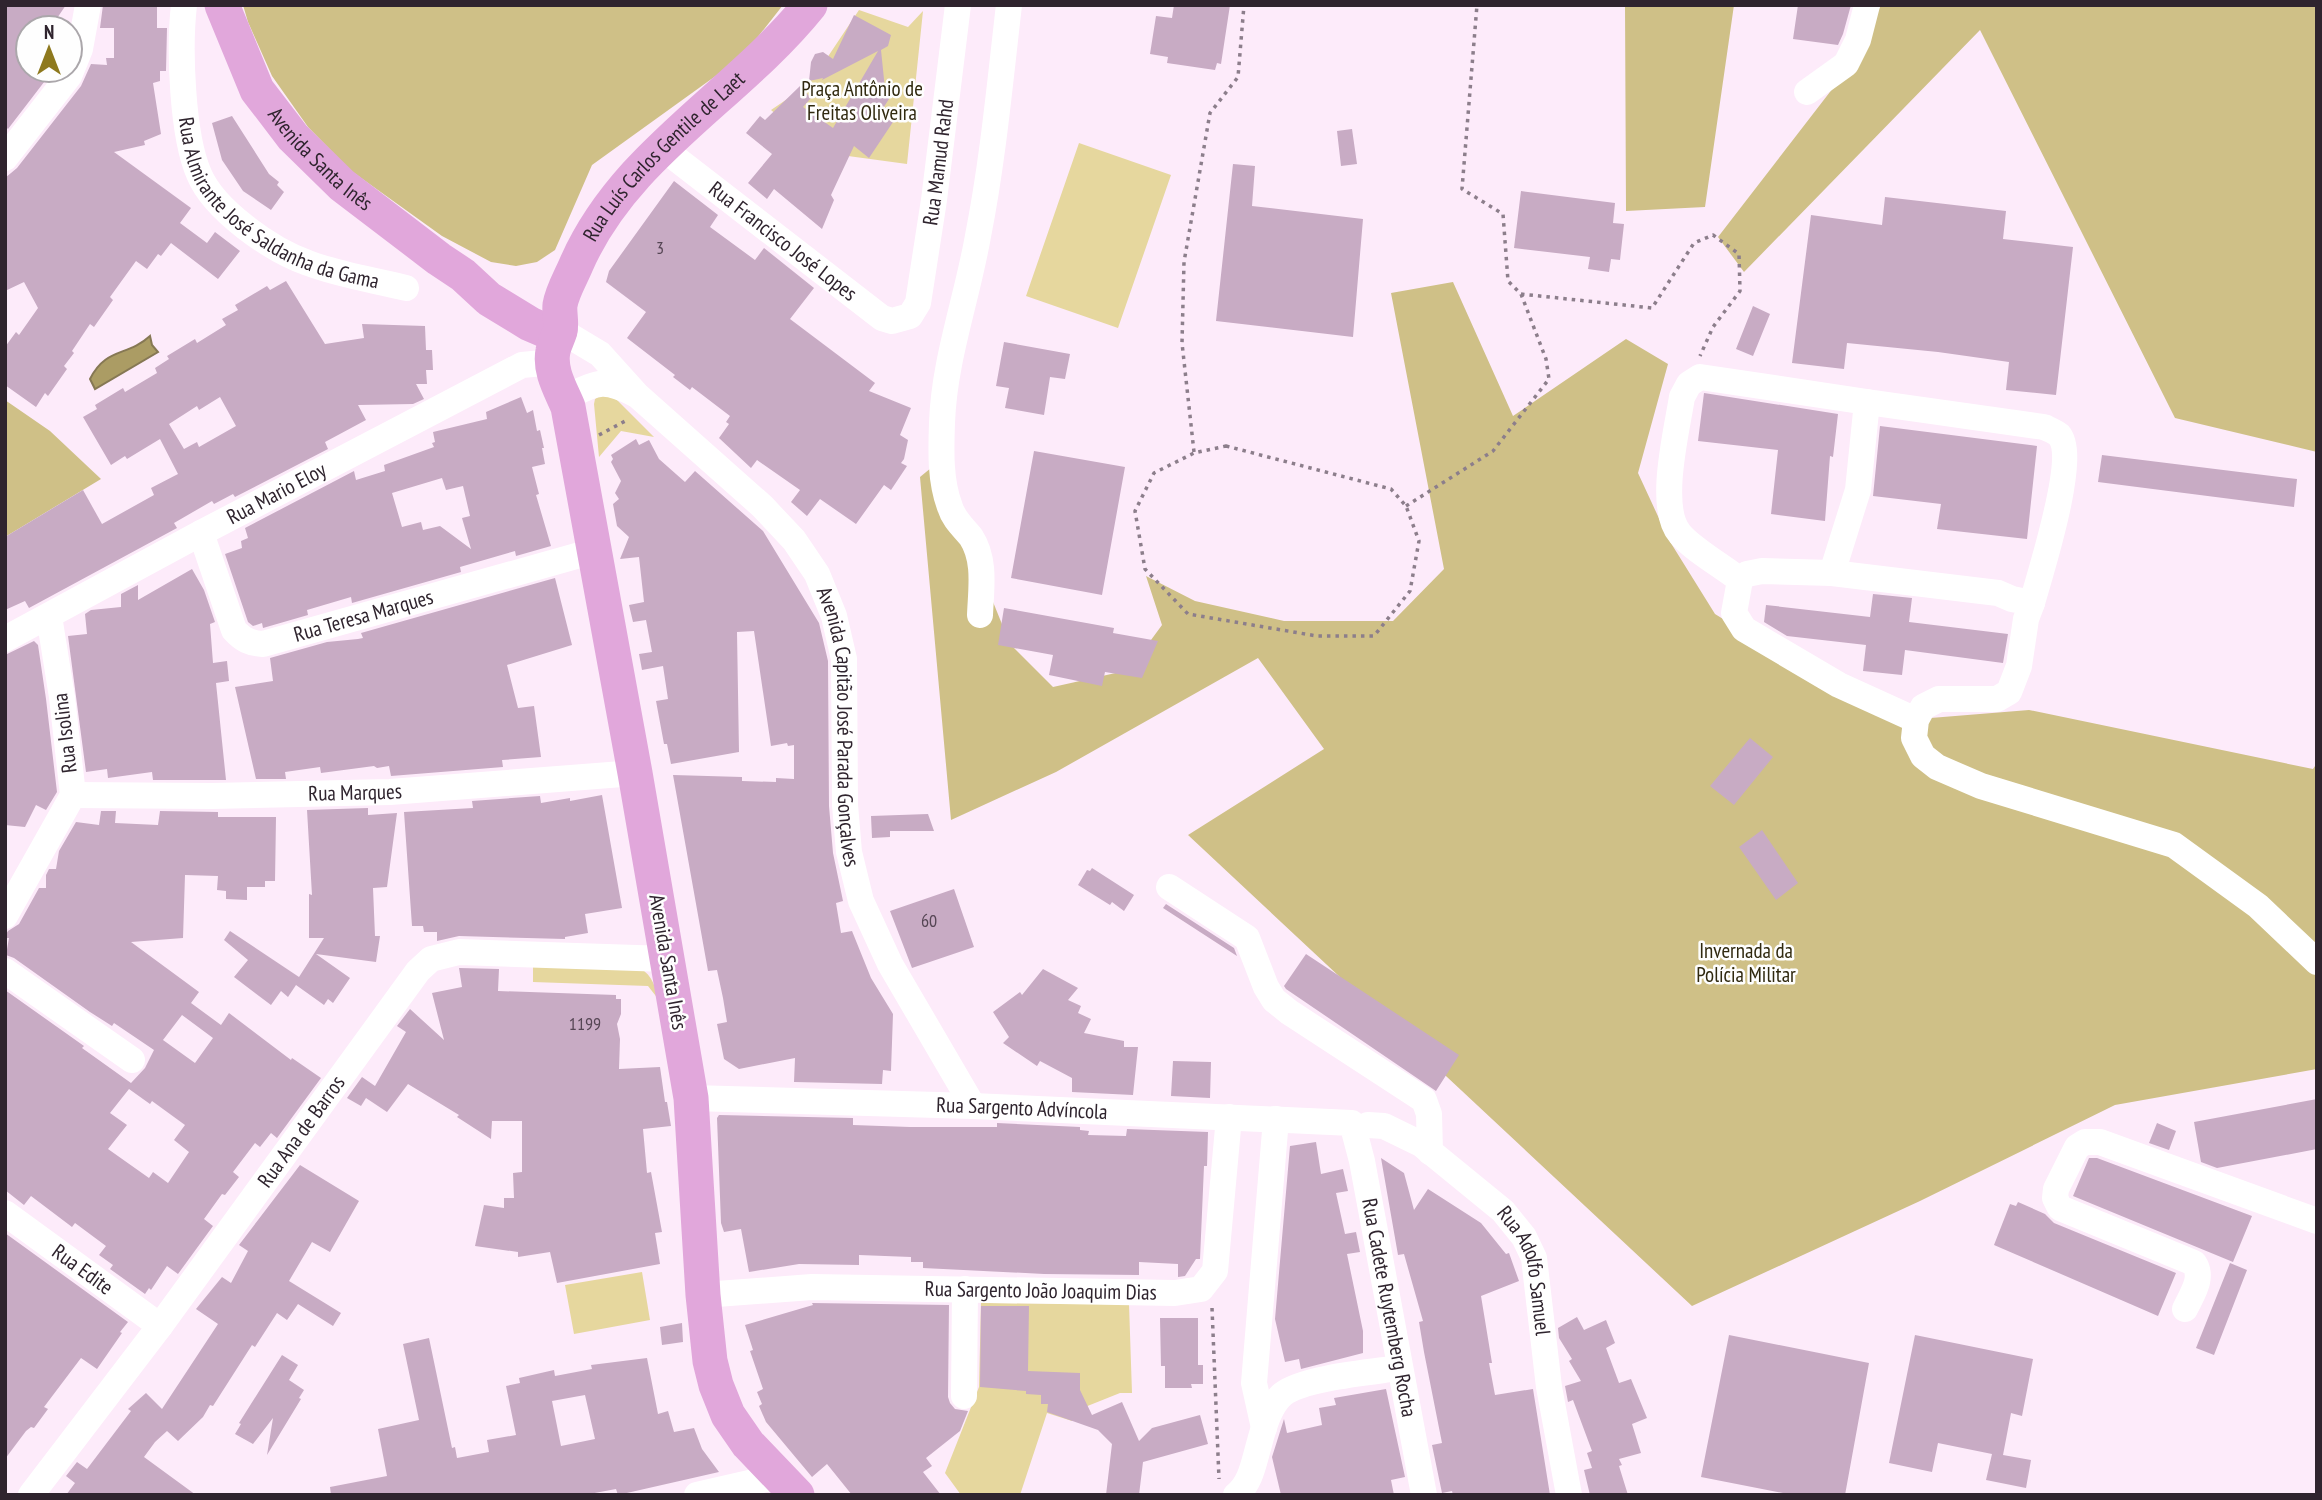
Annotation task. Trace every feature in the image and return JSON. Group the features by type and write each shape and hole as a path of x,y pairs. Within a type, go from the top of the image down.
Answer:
{"main road":[{"name":"Avenida Santa Inês","path":"222,5 257,90 293,137 342,185 463,275 489,299 530,324 558,332 553,372 569,401 691,1098 703,1295 710,1361 728,1415 748,1444 788,1486"},
{"name":"Rua Luís Carlos Gentile de Laet","path":"558,332 592,232 612,202 661,147 760,61 787,34 810,5"}],"street":[{"path":"5,158 69,76 80,49 88,5"},
{"name":"Rua Almirante José Saldanha da Gama","path":"184,5 182,42 188,130 199,175 224,210 261,239 307,263 406,288"},
{"name":"Rua Mamud Rahd","path":"909,316 918,303 934,200 958,5"},
{"path":"981,615 982,573 978,552 949,507 942,470 942,422 951,354 978,237 995,133 1009,5"},
{"path":"1807,92 1846,64 1858,40 1867,5"},
{"name":"Rua Francisco José Lopes","path":"661,147 882,318 892,321 909,316"},
{"name":"Avenida Capitão José Parada Gonçalves","path":"558,332 600,354 644,401 762,506 794,540 817,574 834,616 844,659 845,805 849,852 861,901 890,964 973,1106"},
{"name":"Rua Mario Eloy","path":"5,639 522,365 558,332"},
{"path":"1740,580 1679,534 1670,514 1668,493 1682,397 1689,384 1700,377 2044,427 2059,435 2063,444 2062,494 2026,619 2020,666 2009,692 1997,699 1939,699 1923,707 1916,720 1914,738 1923,756 1937,767 1981,786 2174,845 2258,906 2317,962"},
{"name":"Avenida Capitão José Parada Gonçalves","path":"569,401 587,386 607,383 616,385 644,401"},
{"path":"1832,573 1858,490 1867,402"},
{"name":"Rua Teresa Marques","path":"201,533 233,630 241,639 263,644 594,551"},
{"path":"1916,720 1839,685 1744,629 1734,613 1740,580 1747,574 1762,571 1832,573 1998,593 2032,603"},
{"name":"Rua Isolina","path":"5,916 73,795 62,697 49,616"},
{"name":"Rua Marques","path":"73,795 212,796 390,792 635,773"},
{"path":"1169,887 1247,938 1266,987 1274,1000 1289,1013 1424,1100 1429,1114 1430,1152"},
{"name":"Rua Ana de Barros","path":"32,1495 160,1326 418,971 431,959 459,952 667,959"},
{"path":"5,971 132,1060"},
{"name":"Rua Sargento Advíncola","path":"691,1098 973,1106 1360,1124"},
{"path":"1210,1279 1215,1271 1229,1117"},
{"path":"1264,1428 1254,1383 1276,1119"},
{"name":"Rua Adolfo Samuel","path":"1360,1124 1384,1126 1400,1132 1430,1152 1503,1211 1524,1237 1534,1258 1549,1387 1569,1495"},
{"name":"Rua Cadete Ruytemberg Rocha","path":"1360,1124 1362,1161 1424,1495"},
{"path":"2185,1309 2199,1278 2199,1270 2194,1262 2060,1208 2055,1198 2056,1189 2077,1147 2085,1142 2100,1142 2317,1221"},
{"name":"Rua Edite","path":"5,1213 160,1326"},
{"name":"Rua Sargento João Joaquim Dias","path":"703,1295 812,1287 1182,1293 1201,1289 1210,1279"},
{"path":"964,1396 965,1289"},
{"path":"1227,1488 1242,1490 1264,1428 1282,1395 1311,1383 1399,1367"},
{"path":"697,1495 788,1486"}],"path":[{"path":"1194,453 1182,342 1184,262 1210,113 1238,77 1244,5"},
{"path":"1406,506 1493,452 1549,379 1546,359 1521,294 1508,281 1503,215 1462,189 1477,5"},
{"path":"1521,294 1652,308 1694,243 1713,234 1740,254 1740,291 1713,327 1689,384"},
{"path":"576,448 644,401"},
{"path":"1226,446 1391,489 1406,506 1419,541 1410,591 1374,636 1317,636 1188,614 1144,569 1135,511 1154,473 1194,453 1226,446"},
{"path":"1210,1279 1227,1488"}],"green space":[{"path":"243,5 783,5 742,57 592,165 555,250 537,262 516,266 491,262 442,236 350,170 308,127 272,76"},
{"path":"1625,5 1734,5 1705,207 1626,211"},
{"path":"1881,5 2317,5 2317,452 2175,418 1980,30 1744,272 1718,237 1850,66"},
{"name":"Praça Antônio de Freitas Oliveira","path":"859,10 908,27 923,11 907,164 848,156 813,146 771,110 799,91 817,73"},
{"path":"1079,143 1171,175 1118,328 1026,296"},
{"name":"Invernada da Polícia Militar","path":"1453,282 1513,416 1626,339 1668,364 1638,473 1669,540 1715,614 1833,687 1906,720 2029,710 2313,769 2317,763 2317,1069 2115,1105 1920,1201 1692,1306 1188,835 1324,749 1258,658 1056,772 951,820 920,477 937,463 1010,644 1053,687 1129,670 1162,625 1146,576 1195,601 1284,621 1393,621 1444,569 1391,293"},
{"path":"602,395 616,399 654,437 621,431 599,457 594,404 595,399"},
{"path":"5,400 50,431 101,479 5,537"},
{"path":"533,965 640,968 651,978 659,1000 648,986 533,982"},
{"path":"642,1272 650,1320 574,1334 565,1285"},
{"path":"981,1303 1129,1304 1132,1393 1120,1393 1075,1411 1072,1421 1047,1413 1020,1495 961,1495 945,1473 979,1387"}],"shaded area":[{"path":"150,336 152,345 158,352 95,389 90,379 103,362"}],"building":[{"path":"5,5 66,5 60,14 14,14 14,84 43,84 8,129 5,126"},
{"path":"103,5 157,5 157,28 167,28 166,71 160,71 160,81 153,83 161,134 144,141 145,145 114,152 191,208 180,223 207,243 215,232 240,251 218,279 171,243 147,269 136,261 110,297 113,300 94,327 90,324 72,351 74,353 64,366 67,369 48,396 45,393 36,407 5,385 5,347 16,332 19,335 38,308 24,282 5,291 5,178 17,168 84,84 91,64 107,65 106,58 114,58 114,28 100,28"},
{"path":"1174,5 1230,5 1221,64 1217,63 1215,70 1167,63 1168,57 1150,54 1156,16 1172,18"},
{"path":"1798,5 1851,5 1838,45 1793,39"},
{"path":"854,15 891,35 888,46 881,50 885,89 889,99 880,113 893,122 869,158 854,146 831,195 834,200 822,229 774,189 767,199 748,183 772,154 746,133 760,116 765,120 800,86 811,98 803,107 833,128 878,51 822,80 823,78 809,81 811,62 815,54 823,52 833,59"},
{"path":"232,116 269,174 279,182 277,185 284,192 271,210 243,191 222,160 212,123"},
{"path":"1352,129 1357,164 1341,166 1337,131"},
{"path":"1233,164 1255,166 1252,206 1363,219 1353,337 1216,321"},
{"path":"674,181 718,215 710,227 755,260 764,248 814,288 790,319 875,383 869,391 911,408 900,435 908,440 901,463 907,466 891,490 884,485 856,524 820,499 807,516 791,502 800,490 757,460 751,468 719,438 729,424 726,422 730,416 692,387 690,390 627,338 646,312 606,282 609,271"},
{"path":"1521,191 1615,203 1613,223 1624,224 1620,260 1611,259 1609,272 1588,269 1590,257 1514,248"},
{"path":"1885,197 2006,211 2003,239 2073,247 2056,395 2006,390 2009,362 1938,352 1847,343 1844,369 1792,363 1811,215 1882,225"},
{"path":"286,281 325,344 364,338 362,324 425,326 426,350 432,350 433,370 426,370 427,384 416,384 424,399 413,404 358,405 366,420 325,442 328,449 235,497 233,494 214,504 212,501 174,523 177,528 29,608 25,601 5,610 5,537 83,490 102,524 154,495 151,488 178,474 160,439 127,459 125,456 111,465 83,417 97,409 95,405 123,388 125,392 157,373 155,368 169,359 167,356 195,339 197,343 226,325 222,319 238,310 235,305 267,286 270,290","holes":["220,397 236,426 199,447 197,442 184,449 169,424 197,406 199,410"]},
{"path":"1753,306 1770,314 1753,356 1736,349"},
{"path":"1004,342 1070,354 1065,379 1050,377 1044,415 1005,408 1009,388 996,386"},
{"path":"1704,393 1838,414 1833,457 1830,456 1825,521 1771,514 1778,450 1698,441"},
{"path":"521,397 527,413 533,410 544,448 545,464 532,467 539,494 536,495 551,546 516,556 515,551 460,567 461,572 352,603 351,597 307,610 308,615 263,628 262,623 253,626 248,622 225,554 242,548 241,541 248,538 245,528 354,471 356,480 385,471 384,465 434,447 433,432 487,419 486,412","holes":["442,478 446,490 463,486 470,516 462,518 471,549 440,526 423,530 421,522 402,527 392,493"]},
{"path":"1880,426 2037,446 2027,539 1937,529 1941,504 1873,496"},
{"path":"636,439 639,445 649,440 659,459 685,482 695,471 763,531 819,623 828,661 829,806 833,853 843,901 836,903 841,933 852,931 871,978 893,1014 891,1071 883,1070 882,1084 794,1082 795,1058 739,1069 724,1059 717,1024 727,1022 723,998 717,970 708,971 673,775 742,777 742,781 776,782 776,778 794,779 794,745 788,746 787,743 771,746 754,631 737,632 739,752 671,764 667,744 664,744 656,701 668,699 663,666 642,670 639,654 652,652 646,620 633,622 629,605 644,602 639,557 620,559 629,537 617,526 613,504 619,499 615,493 621,481 611,462 611,455"},
{"path":"1034,451 1125,467 1102,595 1011,578"},
{"path":"2102,455 2297,479 2294,507 2098,482"},
{"path":"192,569 204,590 215,622 210,624 213,663 227,661 229,681 216,683 226,780 153,780 152,772 108,778 107,769 86,772 68,636 87,634 85,614 91,610 121,607 121,594 138,585 138,600"},
{"path":"555,578 572,645 507,665 518,708 534,706 541,757 502,760 503,767 391,776 389,766 321,773 320,767 285,772 286,779 256,779 235,687 273,681 270,658 327,642 363,638 361,633"},
{"path":"1873,594 1912,598 1909,622 2008,634 2003,663 1905,650 1902,675 1863,671 1866,645 1787,636 1764,622 1766,605 1870,617"},
{"path":"1004,608 1114,628 1113,633 1158,641 1142,678 1105,672 1102,686 1049,675 1053,655 998,645"},
{"path":"34,641 38,645 57,792 46,810 36,805 25,827 5,825 5,655"},
{"path":"1750,738 1773,757 1734,805 1710,786"},
{"path":"602,795 622,908 585,914 588,933 565,939 459,936 437,941 437,932 424,932 423,926 412,926 404,812 473,808 472,801 540,796 541,803"},
{"path":"368,808 368,815 397,813 387,887 373,888 375,936 380,936 376,962 316,954 350,978 333,1003 328,999 324,1005 296,985 288,997 281,991 271,1005 234,977 248,960 224,940 230,931 299,977 324,938 309,938 309,894 312,895 307,810"},
{"path":"101,811 116,811 115,823 158,825 160,811 218,812 218,817 276,817 275,881 265,881 265,887 247,887 247,900 226,899 226,891 217,890 218,876 185,875 183,938 131,942 199,992 191,1003 221,1025 229,1013 291,1060 292,1058 321,1078 277,1138 271,1133 260,1147 255,1143 233,1172 239,1177 225,1195 222,1194 204,1219 213,1226 178,1274 167,1266 151,1290 149,1288 145,1294 110,1269 113,1265 99,1255 106,1246 75,1223 72,1227 31,1196 24,1205 5,1190 5,990 131,1083 145,1068 154,1050 114,1023 112,1026 90,1012 6,955 9,938 5,936 19,924 39,888 46,888 46,875 49,869 56,869 59,851 76,822 99,825","holes":["182,1015 213,1038 195,1063 163,1040","129,1089 150,1104 152,1101 185,1125 174,1140 189,1152 168,1183 153,1172 149,1178 108,1149 127,1125 110,1113"]},
{"path":"928,814 934,831 890,831 890,837 872,838 871,816"},
{"path":"1762,830 1798,883 1776,900 1739,847"},
{"path":"1092,868 1134,895 1124,911 1078,885 1087,870"},
{"path":"954,889 974,947 912,968 890,911"},
{"path":"1166,904 1234,948 1237,956 1163,908"},
{"path":"1306,954 1459,1055 1436,1091 1286,989 1284,986"},
{"path":"459,968 499,969 498,991 616,995 616,999 621,999 621,1014 617,1024 620,1039 619,1069 660,1067 671,1126 643,1129 647,1173 651,1172 662,1232 655,1233 660,1264 557,1283 550,1252 518,1257 518,1252 475,1246 484,1205 504,1208 504,1198 514,1198 513,1173 522,1172 522,1121 492,1121 491,1139 457,1117 459,1115 408,1084 387,1112 366,1098 361,1106 347,1098 362,1077 375,1086 406,1032 397,1026 410,1009 444,1040 432,993 462,987"},
{"path":"1043,969 1078,988 1068,1000 1081,1006 1078,1013 1091,1019 1084,1033 1124,1041 1124,1047 1138,1047 1133,1095 1072,1092 1072,1078 1040,1061 1037,1066 1003,1043 1009,1037 993,1012 1020,992 1022,995"},
{"path":"1173,1061 1211,1062 1210,1098 1171,1096"},
{"path":"2317,1099 2317,1149 2217,1168 2201,1162 2194,1122"},
{"path":"719,1115 853,1118 853,1125 910,1127 997,1127 997,1123 1080,1127 1080,1130 1089,1131 1088,1135 1126,1136 1127,1129 1208,1132 1200,1259 1196,1259 1185,1276 1178,1277 1178,1264 1139,1262 1139,1275 1044,1274 923,1268 923,1262 911,1262 911,1257 859,1255 859,1265 799,1264 749,1272 741,1229 724,1232 721,1223"},
{"path":"2157,1123 2176,1131 2169,1150 2149,1143"},
{"path":"1316,1142 1321,1174 1343,1169 1348,1191 1336,1193 1345,1234 1356,1232 1360,1252 1347,1254 1363,1331 1363,1353 1301,1369 1299,1359 1285,1362 1275,1319 1290,1146"},
{"path":"1381,1158 1404,1173 1414,1210 1428,1189 1481,1223 1506,1254 1509,1253 1519,1281 1481,1296 1492,1363 1489,1363 1495,1395 1533,1389 1550,1495 1453,1495 1452,1491 1442,1493 1432,1445 1442,1443 1419,1322 1423,1321 1404,1254 1398,1255"},
{"path":"2089,1158 2097,1158 2252,1216 2233,1262 2073,1196"},
{"path":"300,1165 359,1201 330,1252 312,1242 289,1281 341,1313 333,1326 298,1304 287,1320 277,1313 203,1417 178,1441 167,1431 155,1442 144,1457 196,1495 66,1495 75,1483 66,1476 77,1462 87,1469 131,1411 128,1409 146,1393 162,1409 218,1324 196,1309 222,1277 231,1283 248,1251 239,1245"},
{"path":"2018,1202 2045,1214 2054,1223 2176,1273 2158,1316 1994,1245 2010,1204 2016,1206"},
{"path":"5,1233 128,1322 97,1369 81,1358 44,1407 48,1409 34,1428 26,1431 5,1459"},
{"path":"2230,1263 2247,1270 2214,1355 2196,1348"},
{"path":"812,1303 949,1305 948,1397 955,1409 968,1411 960,1431 926,1458 932,1466 923,1472 941,1495 852,1495 827,1464 812,1477 766,1422 759,1406 762,1404 757,1392 763,1389 750,1351 753,1350 745,1325 813,1305"},
{"path":"981,1306 1029,1306 1028,1371 1080,1373 1080,1390 1092,1415 1122,1402 1139,1441 1152,1428 1200,1415 1208,1444 1143,1462 1139,1495 1106,1495 1112,1444 1098,1430 1047,1412 1048,1404 1041,1404 1041,1395 980,1387"},
{"path":"1577,1317 1584,1330 1606,1320 1615,1343 1606,1348 1619,1383 1631,1379 1647,1418 1632,1424 1641,1453 1619,1459 1628,1495 1590,1495 1584,1470 1592,1468 1587,1453 1592,1451 1573,1400 1568,1402 1565,1386 1581,1381 1559,1338 1558,1328"},
{"path":"1160,1318 1198,1318 1198,1365 1203,1365 1203,1384 1191,1384 1192,1388 1165,1388 1165,1366 1161,1366"},
{"path":"682,1323 683,1342 662,1345 660,1327"},
{"path":"1729,1335 1869,1363 1845,1495 1793,1495 1701,1477"},
{"path":"1915,1335 2033,1359 2022,1416 2011,1413 2003,1455 2031,1460 2026,1488 1986,1480 1992,1454 1938,1443 1932,1472 1889,1463"},
{"path":"429,1338 452,1448 455,1447 457,1458 489,1452 487,1440 516,1435 506,1386 520,1383 519,1378 554,1370 555,1376 592,1369 591,1365 647,1358 658,1414 668,1411 674,1432 694,1428 702,1449 719,1472 618,1495 616,1489 584,1495 331,1495 330,1487 387,1476 378,1429 419,1420 403,1344","holes":["585,1395 595,1439 561,1446 552,1401"]},
{"path":"282,1355 298,1365 289,1380 304,1390 267,1455 273,1418 253,1444 235,1434 241,1424 239,1423"},
{"path":"1386,1389 1405,1477 1391,1480 1394,1495 1281,1495 1272,1457 1284,1419 1287,1433 1322,1425 1319,1408 1336,1405 1334,1398"}]}
